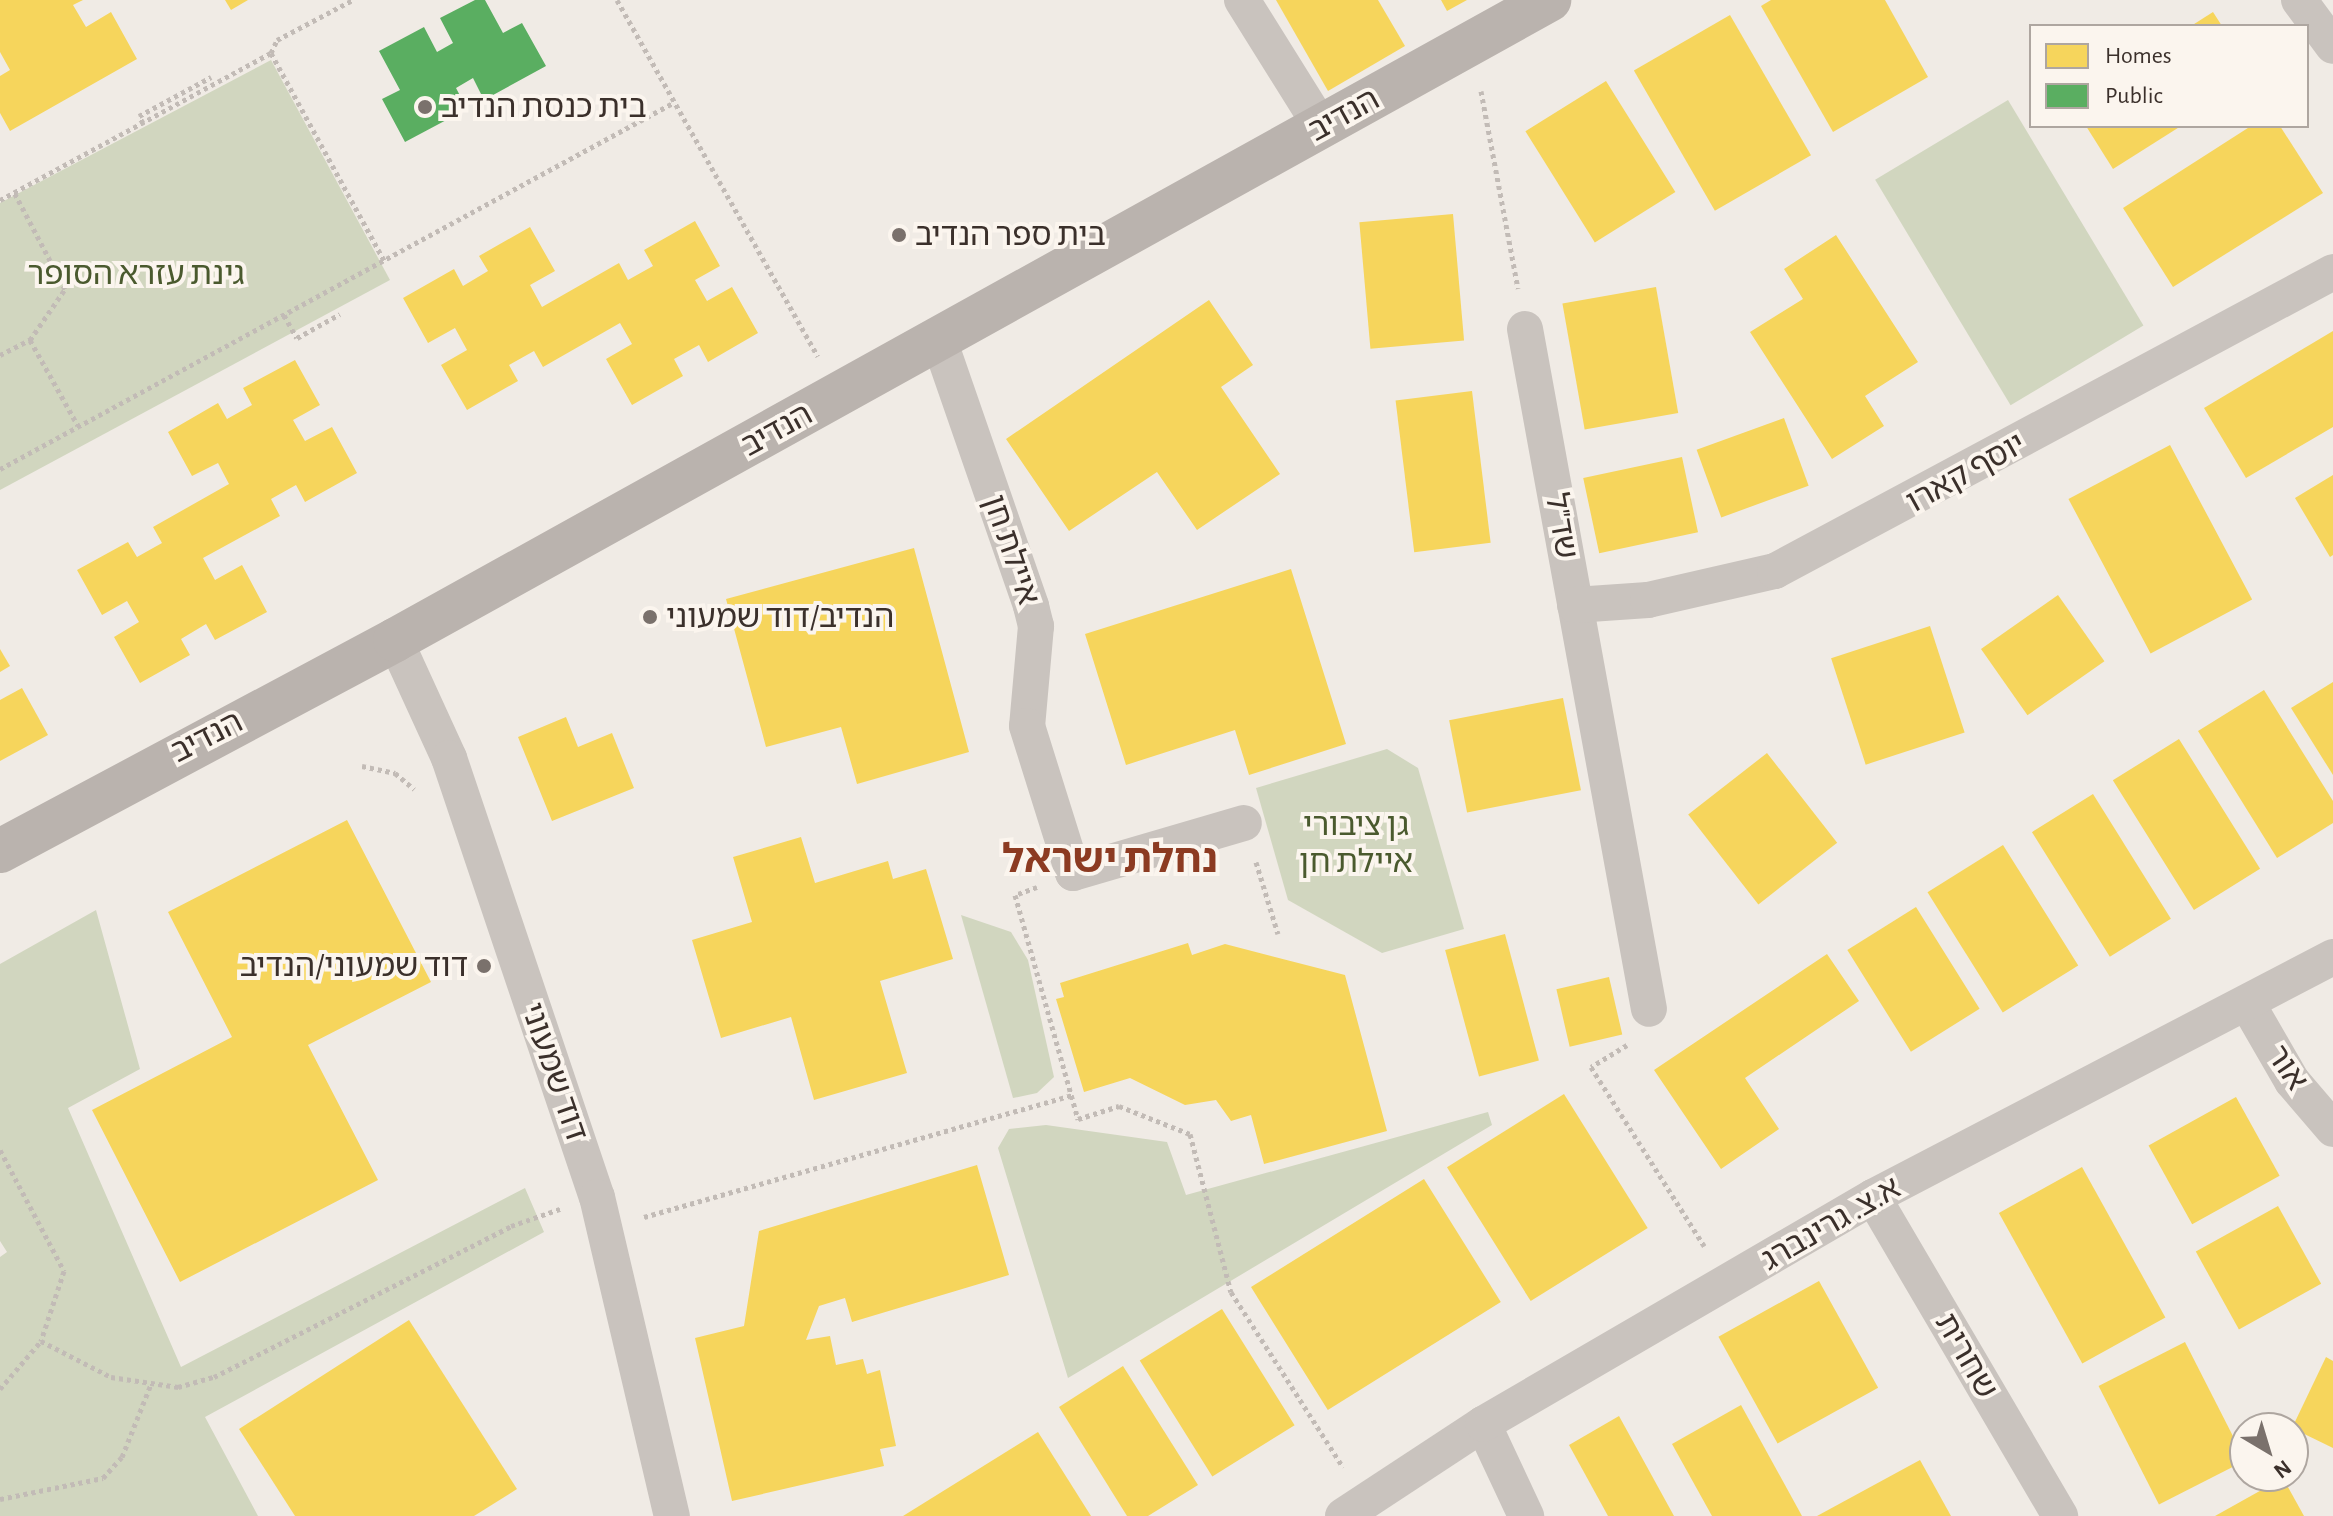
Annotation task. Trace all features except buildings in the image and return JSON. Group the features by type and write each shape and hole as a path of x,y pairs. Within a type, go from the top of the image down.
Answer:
{"street":[{"path":"1242,0 1322,128"},
{"name":"הנדיב","path":"0,851 395,640 1549,0"},
{"path":"2299,0 2330,41"},
{"path":"2318,0 2330,41"},
{"name":"יוסף קארו","path":"1575,605 1648,600 1775,571 1853,535 2333,272"},
{"name":"שד\"ל","path":"1525,329 1649,1009"},
{"name":"איילת חן","path":"938,337 1031,606 1036,626 1027,726 1073,873"},
{"name":"דוד שמעוני","path":"395,640 449,758 605,1229 672,1516"},
{"path":"1073,873 1244,823"},
{"name":"א.צ. גרינברג","path":"1354,1509 1483,1424 1873,1197 2333,957"},
{"name":"אור","path":"2247,1003 2292,1081 2333,1129"},
{"name":"שחרית","path":"1873,1197 2060,1516"},
{"path":"1483,1424 1526,1516"}],"path":[{"path":"0,200 271,53 277,40 353,0"},
{"path":"617,0 840,395"},
{"path":"1472,43 1525,329"},
{"path":"271,53 384,260"},
{"path":"143,123 139,116 211,77"},
{"path":"0,469 673,103"},
{"path":"0,355 30,340 65,289 14,192"},
{"path":"284,314 297,338 340,314"},
{"path":"30,340 78,426"},
{"path":"362,766 395,773 422,807"},
{"path":"1244,823 1278,934"},
{"path":"1073,873 1015,895 1078,1119 1119,1106 1190,1134 1231,1292 1354,1509"},
{"path":"1649,1009 1652,1030 1591,1067 1728,1283"},
{"path":"605,1229 1072,1095"},
{"path":"0,1150 64,1271 41,1341 0,1389"},
{"path":"556,1195 564,1224"},
{"path":"41,1341 111,1377 178,1387 214,1377 511,1226 561,1209"},
{"path":"0,1499 103,1478 122,1457 151,1384"}],"green space":[{"name":"גינת עזרא הסופר","path":"271,60 390,280 0,490 0,203"},
{"path":"2008,100 2143,325 2011,405 1875,180"},
{"name":"גן ציבורי איילת חן","path":"1387,749 1418,768 1464,929 1382,953 1288,900 1256,788"},
{"path":"96,910 140,1069 68,1108 181,1367 525,1188 544,1232 205,1417 258,1516 0,1516 0,1257 7,1252 0,1241 0,964"},
{"path":"961,915 1011,932 1028,960 1054,1077 1037,1093 1013,1098"},
{"path":"1488,1112 1492,1125 1068,1378 998,1148 1009,1129 1046,1125 1167,1142 1186,1195"}],"place":[{"name":"בית כנסת הנדיב","path":"425,107"},
{"name":"בית ספר הנדיב","path":"899,235"},
{"name":"הנדיב/דוד שמעוני","path":"650,617"},
{"name":"דוד שמעוני/הנדיב","path":"484,966"}],"district":[{"name":"נחלת ישראל","path":"1110,860"}]}
